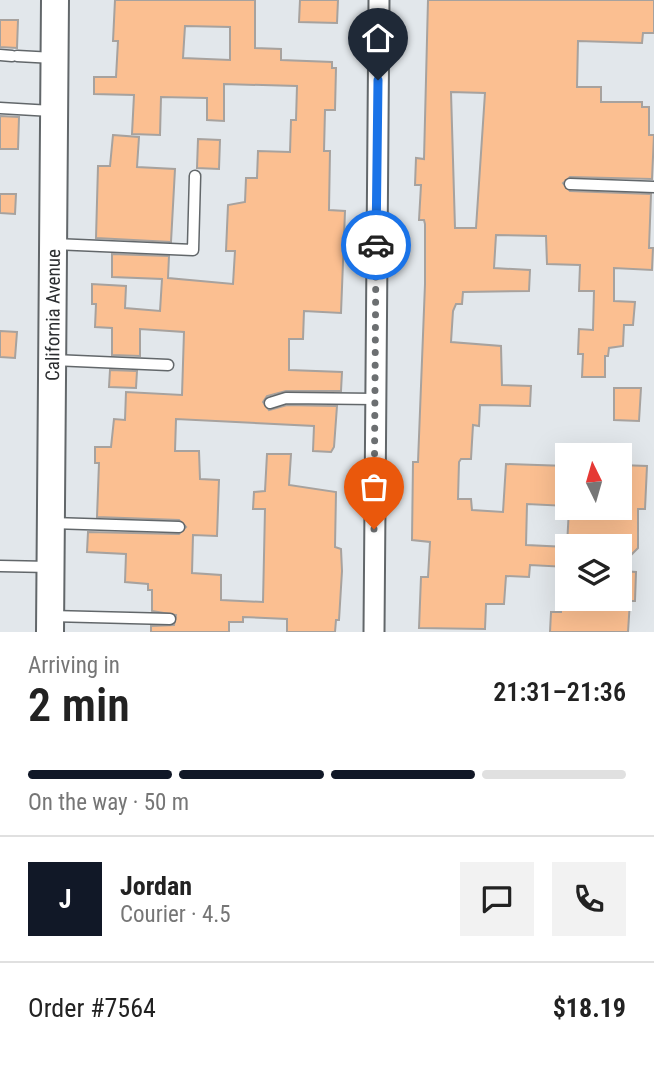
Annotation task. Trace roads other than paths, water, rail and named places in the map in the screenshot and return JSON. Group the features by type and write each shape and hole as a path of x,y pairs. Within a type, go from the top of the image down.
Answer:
{"main road":[{"name":"California Avenue","path":"50,624 55,0"}],"street":[{"path":"374,632 379,0"}],"lane":[{"path":"0,55 54,58"},
{"path":"0,108 54,111"},
{"path":"53,244 192,250 195,176"},
{"path":"570,184 654,187"},
{"path":"52,360 168,365"},
{"path":"270,403 286,398 375,399"},
{"path":"51,523 178,527"},
{"path":"0,566 51,567"},
{"path":"50,624 170,619"}]}
